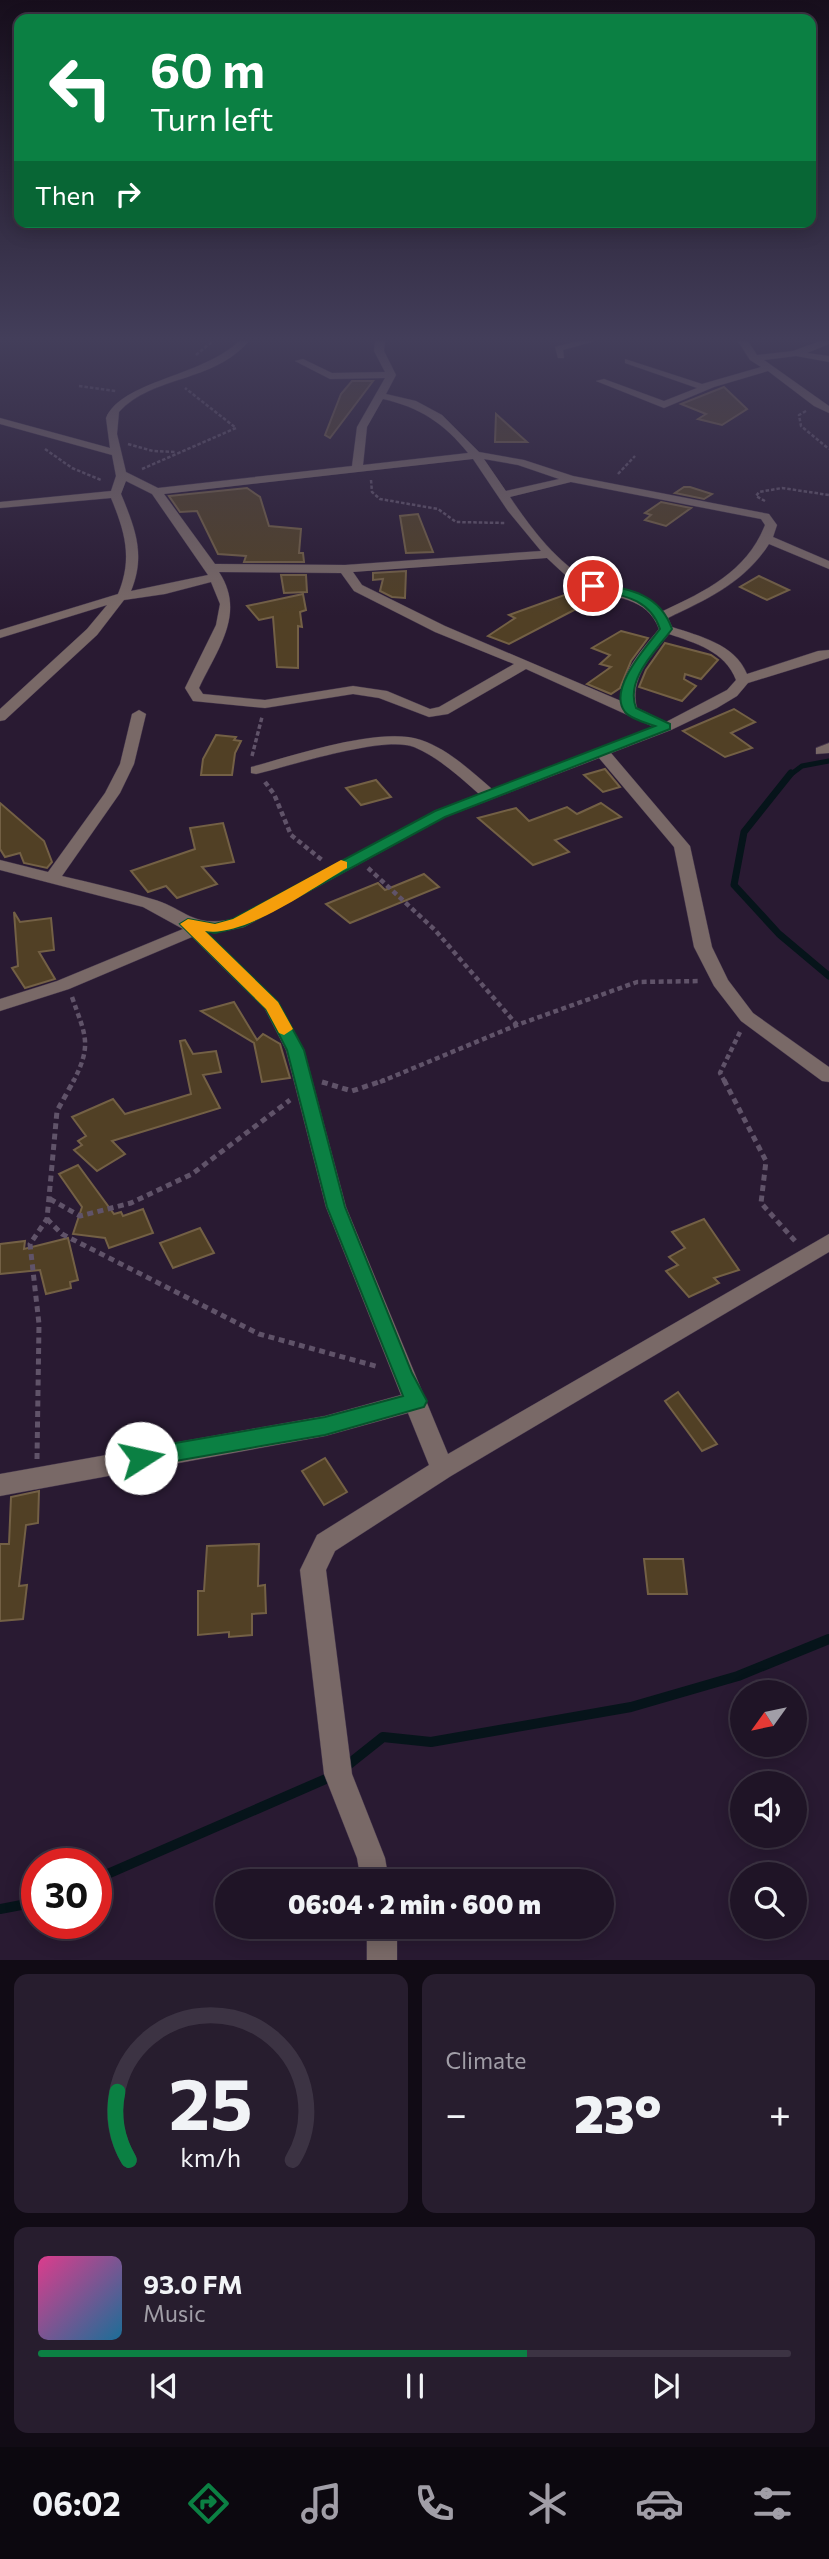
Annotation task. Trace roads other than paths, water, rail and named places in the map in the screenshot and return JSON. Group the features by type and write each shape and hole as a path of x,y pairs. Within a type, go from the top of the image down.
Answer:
{"street":[{"path":"42,432 117,453"},
{"path":"0,717 92,632 121,598 133,575 135,540 120,483 112,432"},
{"path":"358,470 359,432"},
{"path":"455,432 477,456 521,523 550,554 583,582 644,599 664,623 730,656 740,667 743,680"},
{"path":"0,505 120,483 156,492 477,456 520,462 571,478 765,516 771,525 768,539 752,561 712,593 664,623 628,685 628,704 631,711"},
{"path":"504,495 571,478"},
{"path":"156,492 213,572 226,604 222,625 192,688 193,694 207,701 265,704 353,690 382,694 429,713 443,711 524,664"},
{"path":"768,539 829,565"},
{"path":"0,634 121,598 165,590 213,572 345,569 550,554"},
{"path":"345,569 358,588 440,629 666,727"},
{"path":"0,1005 63,985 192,927 215,928 238,923 440,814 666,727 732,693 743,680 818,655 829,654"},
{"path":"52,879 113,793 127,764 139,714"},
{"path":"256,770 374,744 408,741 420,745 461,771 489,794"},
{"path":"603,753 682,846 702,947 720,982 747,1017 829,1076"},
{"path":"0,865 149,903 192,927 272,1006 295,1050 336,1207 443,1469"},
{"path":"373,1869 372,1858 338,1774 313,1570 326,1543 443,1469 819,1248"},
{"path":"0,1485 36,1476 325,1426 416,1401"},
{"path":"382,1939 382,1960"}],"waterway":[{"path":"790,775 802,766 829,761"},
{"path":"791,773 744,832 734,885 779,934 829,976"},
{"path":"344,1768 383,1737 431,1742 631,1707 738,1676 829,1639"},
{"path":"112,1872 335,1775"},
{"path":"0,1909 21,1905"}]}
